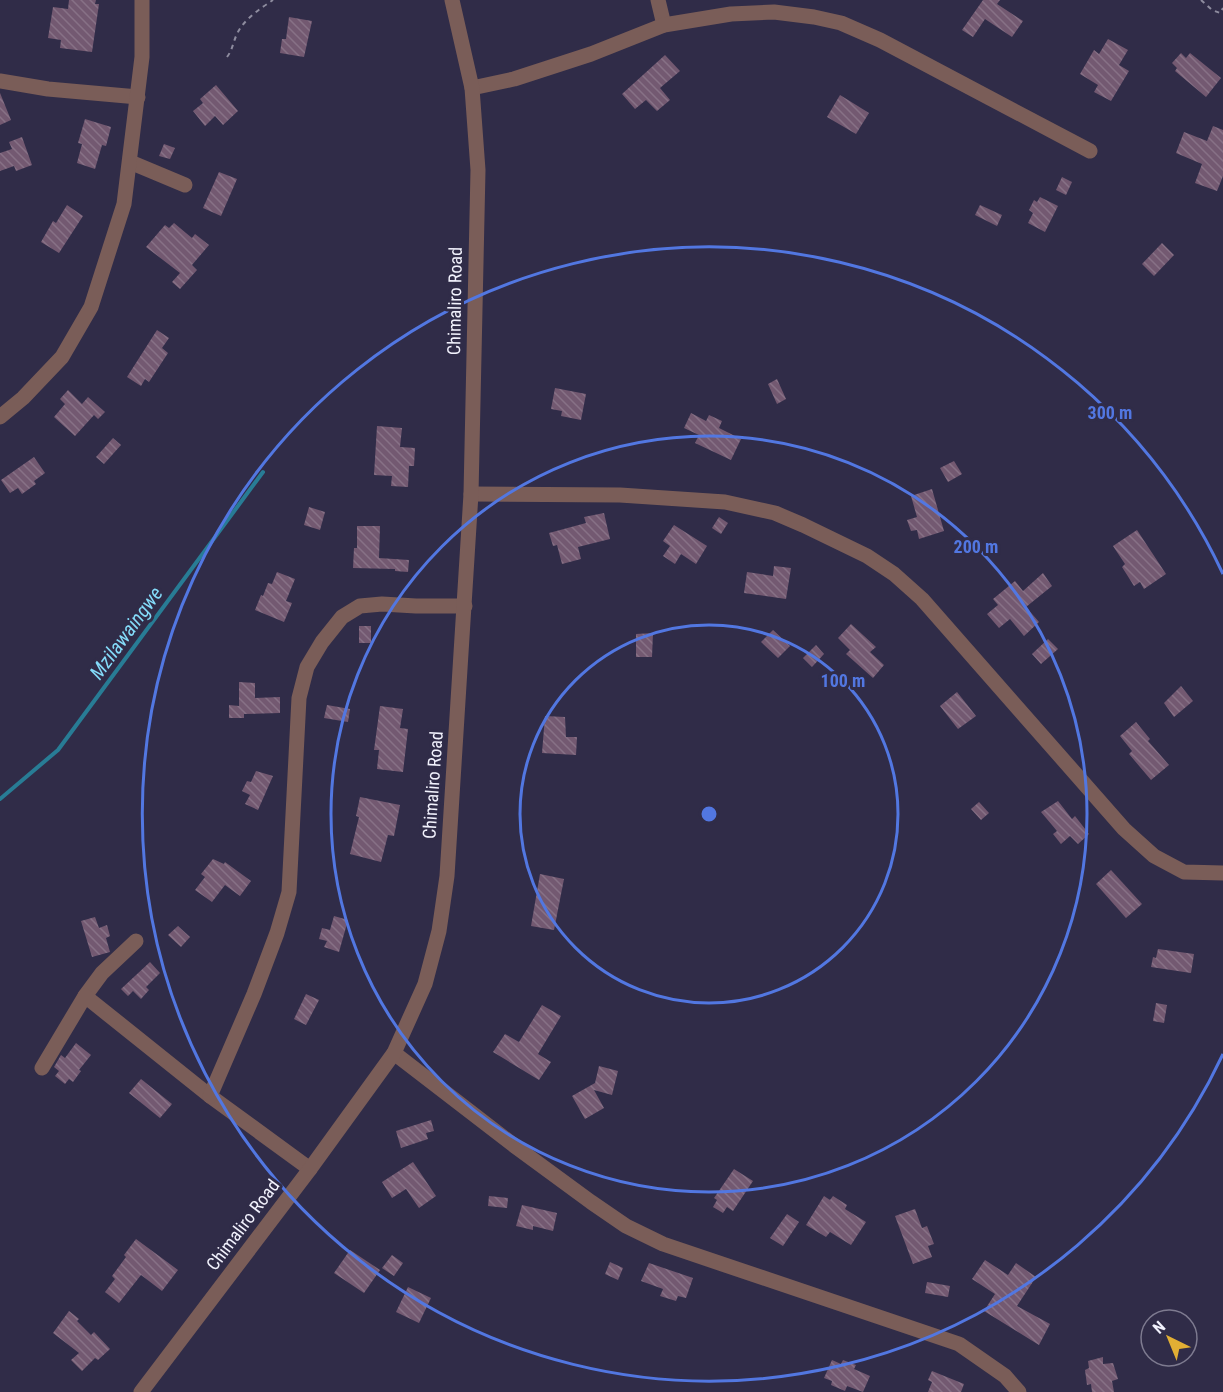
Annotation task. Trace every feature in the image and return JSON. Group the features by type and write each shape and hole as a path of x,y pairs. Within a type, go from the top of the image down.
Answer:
{"street":[{"path":"0,417 23,398 62,357 92,307 124,204 142,57 142,0"},
{"name":"Chimaliro Road","path":"141,1392 310,1169 394,1053 425,984 439,932 447,876 471,494 478,170 472,88 452,0"},
{"path":"658,0 664,25"},
{"path":"472,88 514,79 591,54 664,25 731,14 774,12 841,23 898,49 1090,151"},
{"path":"0,81 48,89 138,97"},
{"path":"130,162 185,186"},
{"path":"471,494 620,495 725,502 775,513 867,556 894,574 922,599 1124,829 1154,856 1184,872 1223,873"},
{"path":"210,1096 254,994 277,933 289,892 298,698 307,667 322,642 342,617 360,606 382,604 465,606"},
{"path":"42,1068 85,996 102,973 136,941"},
{"path":"85,996 210,1096 310,1169"},
{"path":"394,1053 516,1147 626,1226 663,1244 959,1344 1005,1376 1019,1392"}],"path":[{"path":"227,57 232,50 237,32 273,0"},
{"path":"1201,0 1212,10 1220,13 1223,8"}],"building":[{"path":"69,0 96,0 95,4 99,4 92,52 60,48 61,40 48,38 53,7 68,9"},
{"path":"983,0 1000,0 997,4 1023,21 1012,37 985,19 973,37 962,30"},
{"path":"289,17 312,21 304,57 280,53 282,39 286,39"},
{"path":"1108,39 1128,50 1119,65 1129,71 1111,101 1094,92 1098,85 1080,74 1094,50 1099,54"},
{"path":"1181,53 1186,58 1190,53 1221,78 1206,97 1175,71 1177,68 1172,63"},
{"path":"665,55 680,71 660,88 670,100 657,111 646,100 635,109 622,94"},
{"path":"216,85 238,111 223,125 215,116 205,126 193,111 203,103 200,99"},
{"path":"0,93 11,120 0,125"},
{"path":"840,95 869,113 856,134 827,117"},
{"path":"85,119 111,127 106,146 102,145 95,169 77,163 82,144 78,143"},
{"path":"1213,126 1223,130 1223,176 1217,191 1195,183 1202,164 1176,153 1184,132 1207,141"},
{"path":"22,137 32,165 16,171 14,166 0,171 0,153 12,149 9,142"},
{"path":"164,144 175,148 170,159 159,156"},
{"path":"219,172 237,179 221,216 203,208"},
{"path":"1062,177 1072,182 1066,195 1056,190"},
{"path":"1040,197 1058,206 1045,232 1028,223 1033,213 1029,210 1034,200 1037,202"},
{"path":"67,205 83,216 59,253 41,242 53,221 56,223"},
{"path":"980,205 1002,215 997,226 975,215"},
{"path":"174,223 192,238 195,234 209,245 192,265 197,270 180,289 172,282 180,273 146,247 165,225 169,228"},
{"path":"1162,243 1174,255 1154,276 1142,264"},
{"path":"157,330 169,338 162,348 168,353 149,382 145,379 141,386 127,377"},
{"path":"777,379 786,399 777,404 768,384"},
{"path":"555,388 586,394 581,420 561,416 562,411 551,409"},
{"path":"68,390 82,404 88,397 105,412 98,419 94,415 75,436 54,417 65,404 60,399"},
{"path":"691,413 706,421 709,415 722,421 719,428 741,439 731,460 695,443 699,435 684,428"},
{"path":"377,426 402,428 400,447 415,448 414,466 409,466 408,487 391,486 392,476 374,475"},
{"path":"113,438 121,445 104,464 96,457"},
{"path":"34,457 45,473 34,481 36,484 22,494 18,488 10,493 1,480"},
{"path":"954,461 962,474 948,482 940,468"},
{"path":"932,489 944,531 919,539 917,530 911,531 907,520 917,517 911,496"},
{"path":"309,507 325,512 320,530 304,525"},
{"path":"604,513 610,539 578,547 581,559 562,564 557,545 553,546 549,533 586,523 584,517"},
{"path":"719,517 728,523 721,534 712,528"},
{"path":"674,525 707,546 696,564 681,554 675,564 663,556 670,546 663,541"},
{"path":"357,526 380,526 379,558 409,560 408,572 395,571 395,569 353,568 354,548 357,548"},
{"path":"1137,530 1166,574 1144,589 1140,582 1134,586 1122,567 1125,564 1113,546"},
{"path":"774,566 791,568 786,599 744,593 747,572 773,576"},
{"path":"277,572 295,579 286,601 292,603 284,622 255,610 261,595 263,596 268,583 272,584"},
{"path":"1043,573 1052,586 1026,607 1039,622 1024,636 1010,619 999,628 987,614 998,605 993,599 1015,581 1023,591"},
{"path":"851,624 876,647 870,652 884,665 873,678 846,654 850,650 838,638"},
{"path":"359,626 371,626 371,643 359,643"},
{"path":"773,630 790,646 778,658 761,642"},
{"path":"653,633 652,657 636,657 636,634"},
{"path":"1048,639 1058,649 1041,664 1032,654"},
{"path":"816,645 824,654 812,667 803,658"},
{"path":"239,682 255,683 255,698 280,697 280,713 244,714 244,718 229,718 229,705 239,706"},
{"path":"1181,686 1193,701 1174,717 1164,703"},
{"path":"957,692 976,716 958,729 940,706"},
{"path":"327,705 350,709 348,722 324,718"},
{"path":"380,706 403,709 400,728 408,729 403,772 377,769 379,750 374,750"},
{"path":"545,716 565,717 566,737 577,737 576,755 542,753"},
{"path":"1136,722 1150,739 1148,741 1169,765 1151,780 1129,754 1132,751 1120,736"},
{"path":"256,771 273,776 258,810 245,804 250,795 242,791 247,781 251,782"},
{"path":"360,797 400,805 394,836 388,835 381,862 350,854 359,817 356,816"},
{"path":"1058,801 1072,819 1075,816 1089,834 1078,844 1070,836 1061,844 1053,834 1057,831 1041,812"},
{"path":"979,802 989,813 981,820 971,809"},
{"path":"213,859 224,864 225,862 251,881 240,896 225,885 212,902 195,890 205,877 201,874"},
{"path":"1111,870 1142,904 1126,918 1096,884"},
{"path":"540,874 564,879 554,930 531,926"},
{"path":"334,916 348,920 339,952 324,947 327,941 319,939 322,928 330,930"},
{"path":"95,917 99,928 107,925 110,936 106,938 110,952 92,957 81,921"},
{"path":"178,926 190,937 181,947 168,935"},
{"path":"1158,949 1194,954 1191,973 1151,967"},
{"path":"150,962 160,973 146,987 149,990 141,999 133,991 128,996 121,989"},
{"path":"306,994 319,1000 306,1025 294,1019"},
{"path":"1156,1003 1167,1005 1164,1023 1153,1021"},
{"path":"542,1005 561,1016 538,1054 551,1062 539,1080 493,1052 505,1034 519,1042"},
{"path":"76,1043 91,1055 73,1082 69,1079 65,1084 55,1076 59,1071 54,1067 61,1055 65,1058"},
{"path":"599,1066 618,1071 612,1095 594,1090 604,1108 585,1119 572,1096 595,1083"},
{"path":"141,1079 172,1104 160,1118 129,1093"},
{"path":"431,1120 434,1131 426,1133 428,1139 401,1148 396,1131"},
{"path":"413,1162 436,1196 419,1208 406,1189 392,1198 382,1182"},
{"path":"734,1169 753,1181 733,1211 727,1207 723,1213 713,1207 717,1200 714,1198"},
{"path":"489,1196 508,1198 507,1208 488,1206"},
{"path":"824,1196 830,1200 833,1196 847,1205 845,1209 866,1222 851,1245 830,1232 826,1237 806,1225"},
{"path":"522,1205 557,1213 553,1231 533,1226 533,1230 516,1226"},
{"path":"915,1209 922,1228 927,1226 934,1244 928,1246 932,1257 913,1264 895,1216"},
{"path":"787,1214 799,1222 783,1246 770,1238"},
{"path":"136,1239 178,1270 162,1291 141,1275 119,1303 105,1292 115,1279 112,1276 126,1257 124,1255"},
{"path":"350,1250 380,1270 364,1293 334,1273"},
{"path":"392,1255 403,1263 394,1276 382,1268"},
{"path":"985,1260 1008,1275 1016,1263 1036,1277 1017,1306 1050,1324 1039,1345 984,1311 995,1294 972,1279"},
{"path":"610,1262 623,1268 618,1280 605,1274"},
{"path":"649,1263 693,1278 686,1298 678,1296 676,1301 660,1296 663,1289 641,1281"},
{"path":"927,1282 950,1286 948,1297 925,1293"},
{"path":"408,1287 431,1298 419,1323 396,1312"},
{"path":"69,1311 79,1319 77,1321 91,1335 94,1332 110,1349 98,1360 95,1358 82,1371 71,1360 79,1353 53,1333"},
{"path":"1103,1357 1103,1364 1113,1363 1118,1379 1112,1381 1114,1392 1092,1392 1091,1384 1087,1385 1085,1370 1089,1368 1088,1361"},
{"path":"832,1360 841,1364 843,1360 856,1365 854,1369 870,1376 863,1392 847,1386 845,1391 831,1385 832,1381 824,1378"},
{"path":"932,1371 964,1384 961,1392 928,1392 932,1382 928,1380"}],"waterway":[{"name":"Mzilawaingwe","path":"0,799 58,750 263,472"}]}
